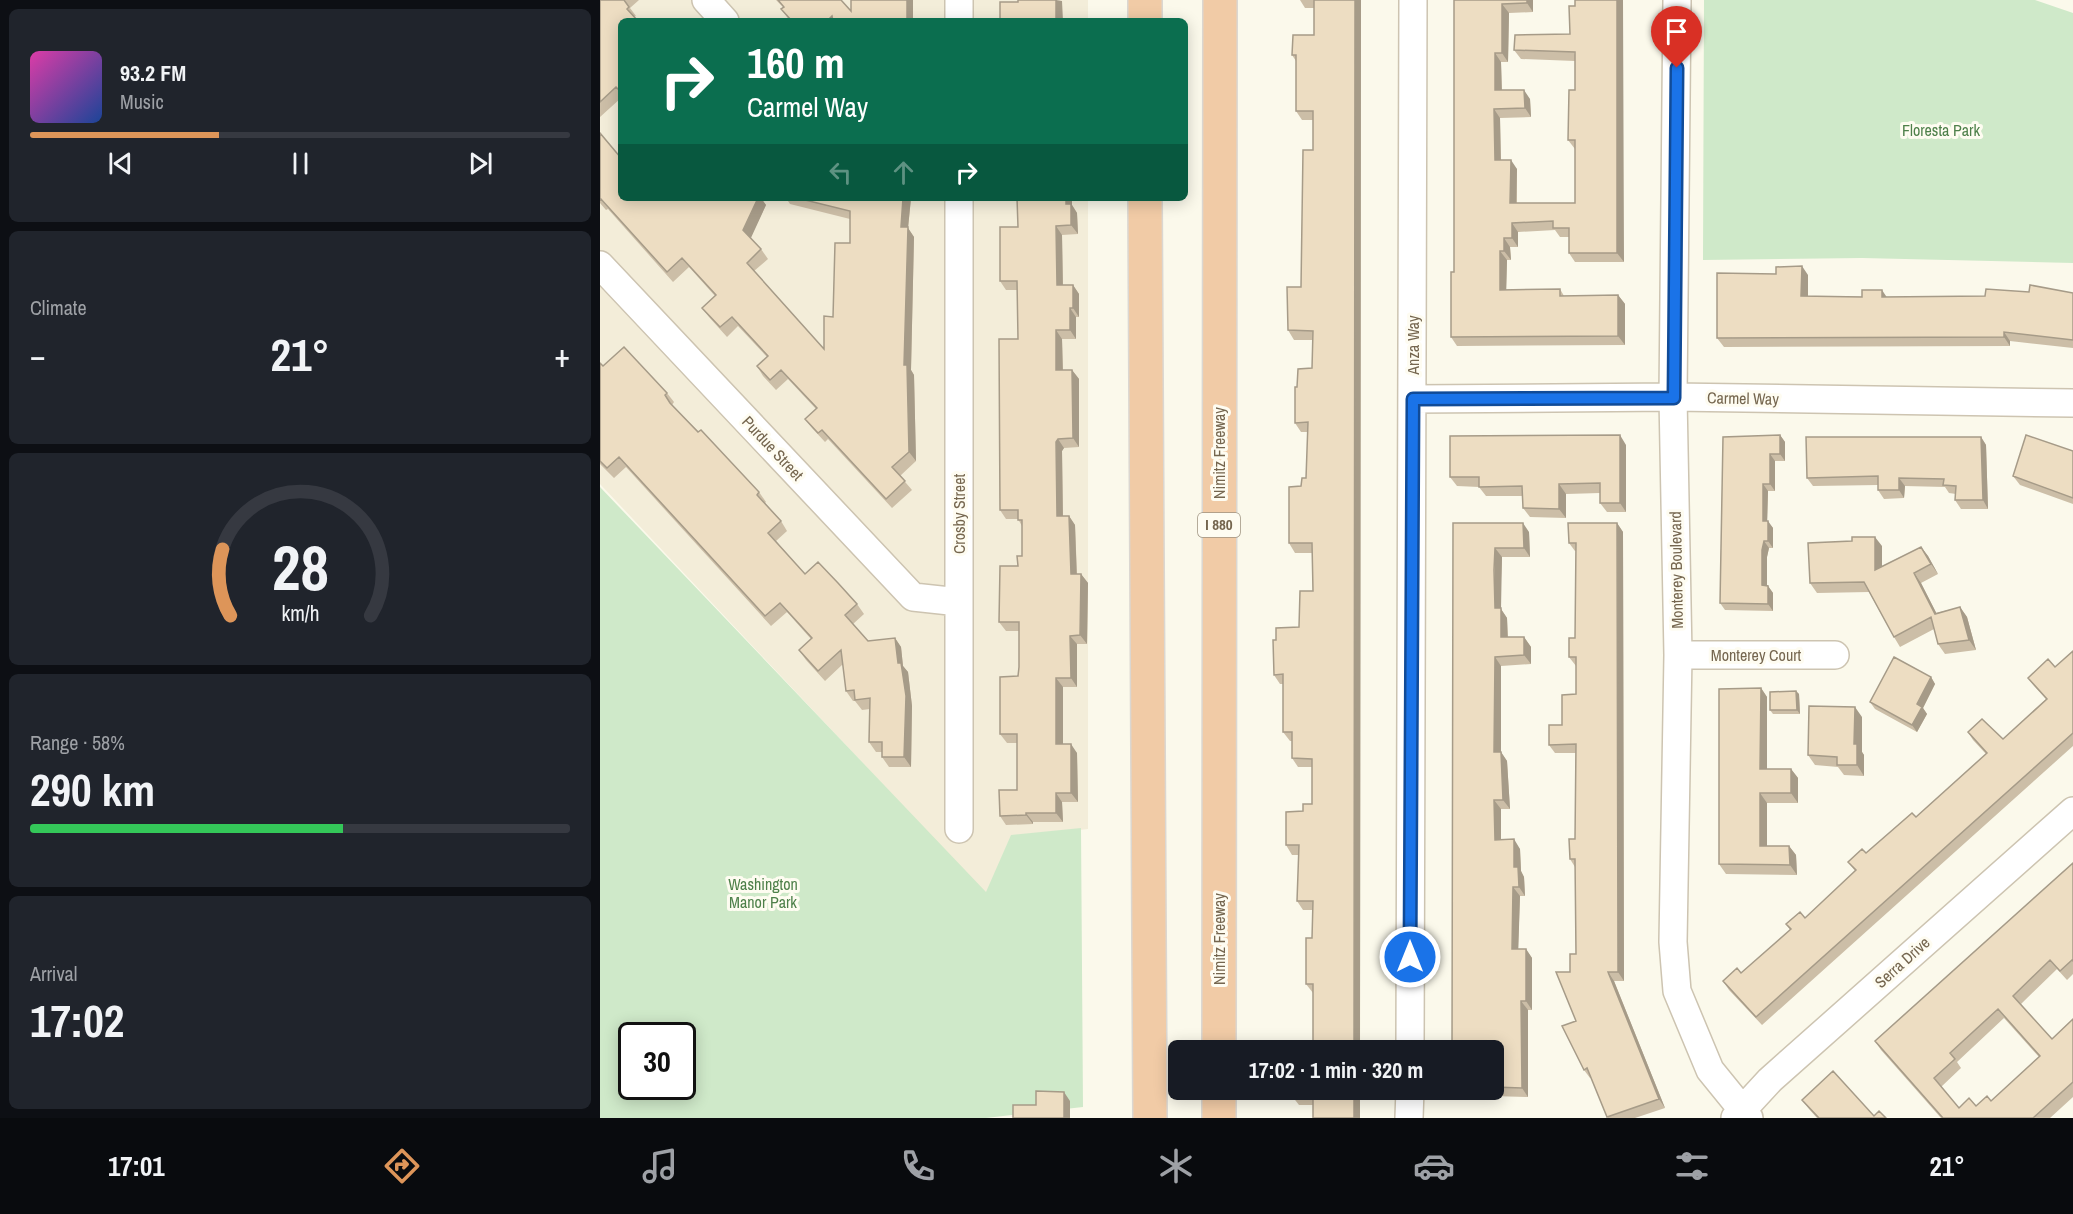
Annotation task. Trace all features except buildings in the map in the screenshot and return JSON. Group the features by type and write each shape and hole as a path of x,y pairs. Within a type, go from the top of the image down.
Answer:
{"highway":[{"path":"1145,0 1145,18"},
{"name":"Nimitz Freeway","path":"1219,1040 1220,0"},
{"path":"1145,201 1150,1118"},
{"path":"1219,1100 1219,1118"}],"street":[{"path":"706,0 722,18"},
{"path":"959,0 959,18"},
{"name":"Anza Way","path":"1410,1040 1413,0"},
{"name":"Monterey Boulevard","path":"1677,0 1674,398 1678,655 1673,942 1677,992 1710,1070 1742,1116"},
{"name":"Crosby Street","path":"959,201 959,829"},
{"name":"Purdue Street","path":"600,265 913,597 959,602"},
{"name":"Carmel Way","path":"1413,399 1674,398 2073,403"},
{"name":"Monterey Court","path":"1678,655 1835,655"},
{"name":"Serra Drive","path":"1742,1116 1770,1080 2073,811"},
{"path":"1409,1118 1410,1100"}],"shaded area":[{"path":"600,0 1088,0 1088,18 618,18 618,201 1088,201 1088,829 1010,838 986,894 600,484"}],"green space":[{"name":"Floresta Park","path":"1704,0 2035,0 2073,13 2073,263 1862,258 1703,260"},
{"name":"Washington Manor Park","path":"600,487 986,892 1011,835 1081,828 1083,1107 986,1118 600,1118"}],"route":[{"path":"1410,957 1413,399 1674,398 1677,68"}]}
